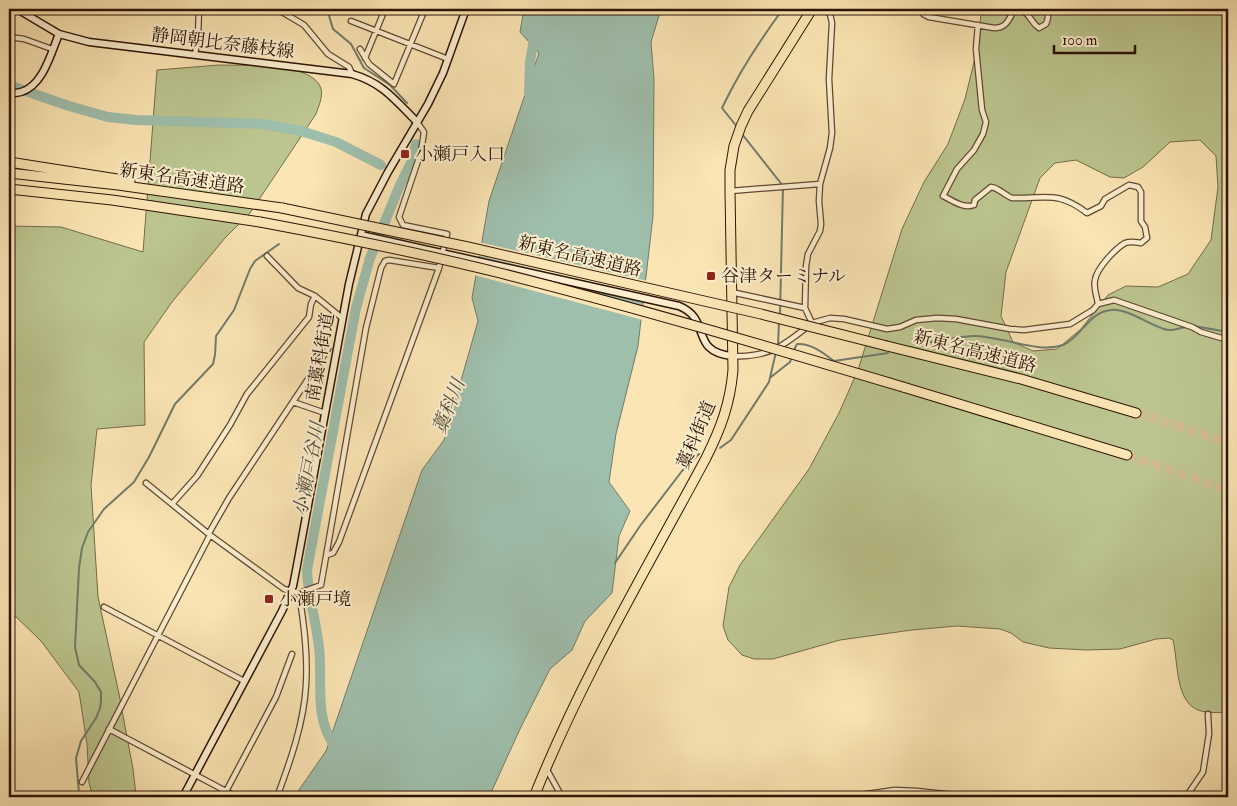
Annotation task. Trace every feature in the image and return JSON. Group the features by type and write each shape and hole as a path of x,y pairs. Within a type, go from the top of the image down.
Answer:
{"highway":[{"name":"藁科街道","path":"534,797 545,767 586,680 722,425 732,386 730,170 734,146 748,111 812,9"},
{"path":"9,162 126,180 226,200"},
{"name":"新東名高速道路","path":"9,173 118,185 282,208 468,247 761,314 1021,379 1136,413"},
{"name":"新東名高速道路","path":"9,189 112,200 260,222 386,247 535,282 744,340 1127,455"}],"main road":[{"name":"静岡朝比奈藤枝線","path":"17,9 59,34 90,42 352,74 366,78 380,86 416,122"},
{"name":"南藁科街道","path":"183,797 290,592 297,565 342,318 366,214 416,122 428,104 448,59 466,9"},
{"path":"9,94 21,92 41,74 59,34"},
{"path":"361,235 679,306 687,309 695,317 702,338 709,348 719,355 732,356"}],"street":[{"path":"194,54 198,36 199,9"},
{"path":"278,9 304,25 328,54 349,67 352,74"},
{"path":"366,58 385,9"},
{"path":"360,49 369,64 394,84 425,9"},
{"path":"812,323 805,308 808,254 822,224 819,201 820,184 832,133 829,79 832,24 830,14 823,9"},
{"path":"923,9 923,14 929,18 1001,28 1006,25 1013,12 1020,9 1027,12 1034,25 1039,28 1046,24 1048,18 1047,9"},
{"path":"351,21 448,59"},
{"path":"978,26 976,49 982,110 986,122 983,134 974,150 956,168 943,196 970,207 974,205 975,200 991,187 1012,198 1053,196 1074,203 1087,213 1101,206 1106,199 1130,185 1138,186 1141,192 1140,221 1145,227 1147,238 1145,242 1141,243 1125,243 1101,266 1095,277 1094,284 1098,304"},
{"path":"9,37 24,39 52,49"},
{"path":"327,555 333,553 339,542 439,268 447,234 402,225 399,217 421,152 424,132 416,122"},
{"path":"730,191 820,184"},
{"path":"268,256 298,288 315,296 342,318"},
{"path":"146,483 210,534 290,592 299,593 321,585 366,328 382,268 385,261 389,260 439,268"},
{"path":"731,292 805,308"},
{"path":"172,504 197,476 230,425 247,394 309,317 311,304 315,296"},
{"path":"732,356 746,357 772,352 785,345 812,323 830,318 887,328 900,327 916,320 956,319 1024,330 1070,324 1093,310 1098,304 1114,300 1228,340"},
{"path":"82,782 229,498 328,349"},
{"path":"293,402 325,413"},
{"path":"277,797 292,754 306,687 306,650 299,593"},
{"path":"104,607 244,681"},
{"path":"223,797 276,697 292,654"},
{"path":"1186,797 1204,772 1209,734 1208,714"},
{"path":"109,729 237,797"},
{"path":"545,767 562,797"},
{"path":"846,797 881,795 895,790 916,790 973,797"}],"green space":[{"path":"981,9 1228,9 1228,711 1219,713 1209,712 1198,710 1189,704 1180,685 1173,640 1169,638 1156,639 1120,649 1049,648 1023,642 1011,633 1000,629 957,626 840,640 773,659 754,659 742,655 728,640 723,626 729,587 740,565 809,469 839,413 858,370 902,229 924,182 948,144 965,99 980,29","holes":["1200,140 1216,156 1218,187 1211,240 1188,274 1158,287 1126,286 1108,295 1081,329 1057,349 1033,351 1013,342 1001,316 1006,272 1040,178 1055,163 1076,160 1110,177 1124,178 1143,167 1170,142"]},
{"path":"219,65 272,66 300,71 319,84 321,99 316,114 250,213 225,238 172,302 144,342 145,425 97,429 91,485 98,597 119,694 136,795 134,797 93,797 89,783 87,744 79,692 41,641 9,610 9,226 61,227 143,252 157,70"}],"shaded area":[{"path":"524,9 661,9 651,42 654,79 653,216 638,346 616,434 609,482 630,511 619,536 612,593 585,621 572,650 550,669 489,797 294,797 326,751 422,470 444,440 478,321 472,298 489,201 539,53 520,32"}],"pier":[{"path":"479,242 648,281 646,296 477,255"},
{"path":"476,261 645,306 643,320 474,275"}],"waterway":[{"path":"327,9 333,29 351,44 364,68 390,85 407,103"},
{"name":"藁科川","path":"529,94 530,62 539,9"},
{"path":"738,128 722,108 750,57 783,9"},
{"name":"小瀬戸谷川","path":"9,83 14,87 69,106 108,117 136,120 264,124 301,131 336,142 381,165"},
{"path":"742,134 783,186 780,315"},
{"name":"小瀬戸谷川","path":"336,747 324,724 322,712 319,647 307,570 356,308 370,258 411,163 416,144"},
{"path":"78,797 76,758 81,741 96,718 101,701 101,692 95,682 79,665 75,647 79,568 82,548 88,532 104,509 134,482 149,457 175,404 213,364 216,336 234,310 255,261 279,244"},
{"path":"919,343 959,337 983,336 1030,346 1053,347 1069,342 1096,315 1111,310 1125,312 1168,330 1187,327"},
{"path":"778,345 779,322"},
{"path":"1194,326 1228,332"},
{"path":"793,352 797,344 807,345 817,349 834,361 888,353"},
{"path":"769,382 776,352"},
{"path":"771,377 790,362 792,356"},
{"path":"720,448 731,440 769,382"},
{"path":"615,563 640,526 682,471 699,454"}],"tunnel":[{"path":"1136,413 1228,442"},
{"path":"1127,455 1228,490"}],"place":[{"name":"小瀬戸入口","path":"405,154"},
{"name":"谷津ターミナル","path":"711,276"},
{"name":"小瀬戸境","path":"269,599"}]}
